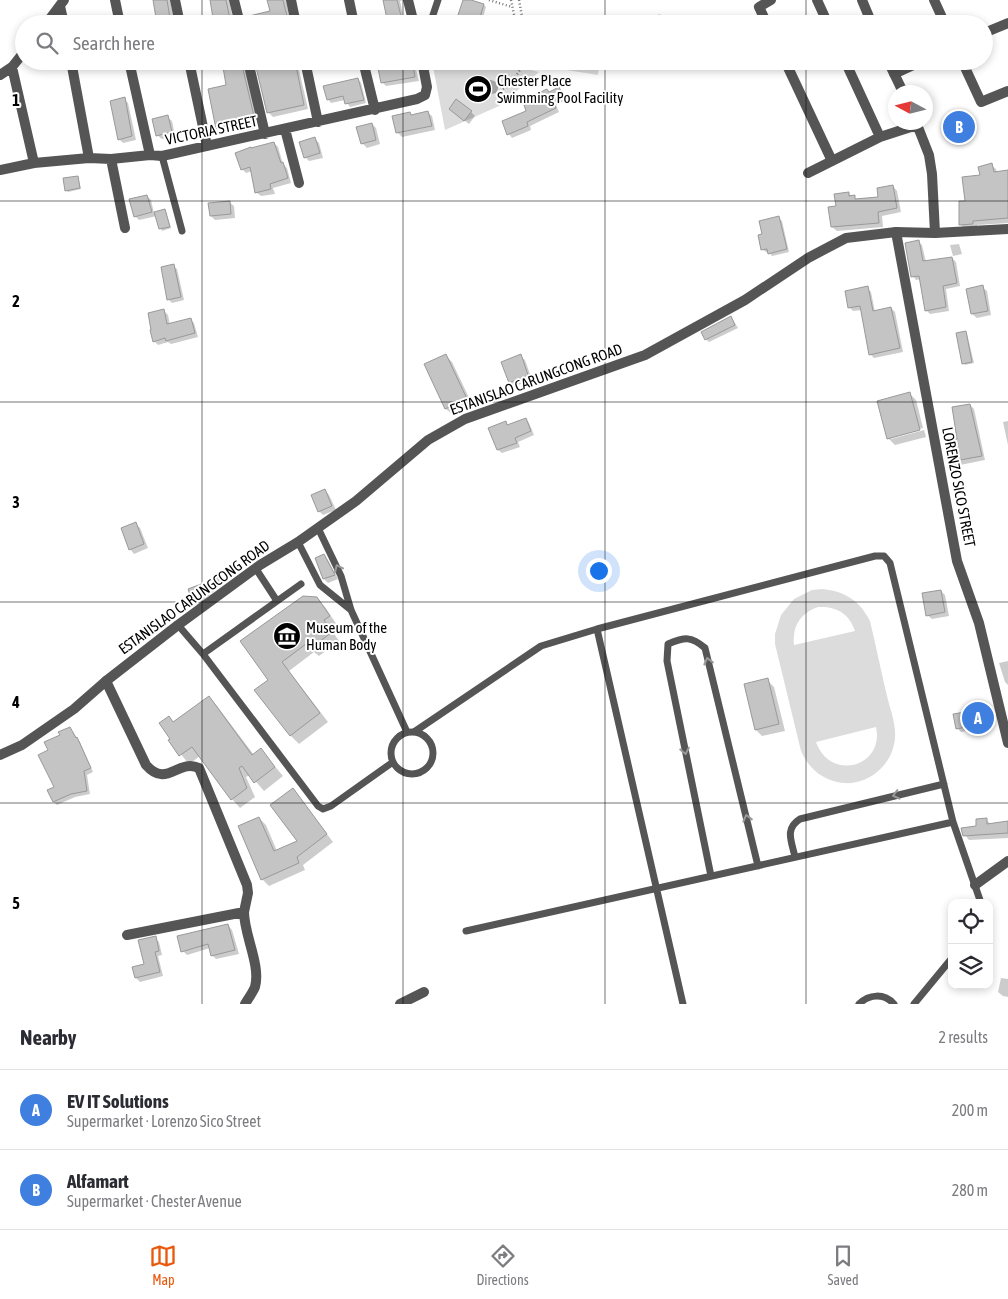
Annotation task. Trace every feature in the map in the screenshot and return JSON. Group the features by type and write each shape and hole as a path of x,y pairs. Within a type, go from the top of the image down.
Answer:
{"street":[{"path":"115,0 118,15"},
{"path":"175,0 178,15"},
{"path":"234,0 238,15"},
{"path":"291,0 294,15"},
{"path":"349,0 352,15"},
{"path":"408,0 412,15"},
{"path":"763,15 760,7 771,0"},
{"path":"817,0 824,15"},
{"path":"862,0 868,15"},
{"path":"934,0 941,15"},
{"path":"53,15 62,3"},
{"path":"993,30 1008,23"},
{"path":"0,75 15,63"},
{"path":"12,67 34,163"},
{"path":"73,70 89,158"},
{"path":"131,70 150,154"},
{"path":"191,70 207,146"},
{"path":"250,70 265,134"},
{"path":"307,70 318,122"},
{"path":"365,70 375,110"},
{"name":"VICTORIA STREET","path":"0,170 34,163 89,158 111,159 150,154 162,156 375,110 417,99 425,95 427,87 424,70"},
{"path":"789,70 832,161"},
{"path":"849,70 880,137"},
{"path":"892,70 900,85"},
{"path":"894,74 903,70"},
{"path":"966,70 981,102 1008,91"},
{"path":"285,130 299,183"},
{"path":"808,173 880,137 900,130"},
{"path":"919,130 929,155 932,174 935,233"},
{"path":"111,159 124,228"},
{"name":"ESTANISLAO CARUNGCONG ROAD","path":"0,755 22,745 74,709 106,681 178,626 256,569 356,501 428,440 452,425 645,355 745,300 808,258 846,238 896,232 935,233 1008,229"},
{"name":"LORENZO SICO STREET","path":"896,232 957,561 979,623 1008,743"},
{"path":"106,681 146,765 152,772 164,775 188,766 199,768 247,885 248,893 244,912 244,924 255,967 255,986 245,1004"},
{"path":"975,885 1008,861"},
{"path":"127,935 244,912"},
{"path":"406,1002 424,992"}],"lane":[{"path":"433,15 438,0"},
{"path":"162,156 182,231"},
{"path":"318,528 341,576 351,610 410,732 425,736 433,746 432,760 429,766 418,774 412,774 399,770 393,762 391,752 396,739 410,732 542,646 597,629 875,556 884,556 890,563 953,822 980,899"},
{"path":"298,542 320,585 351,610"},
{"path":"256,569 277,601"},
{"path":"203,654 300,584"},
{"path":"178,626 203,654 318,806 323,809 331,806 393,762"},
{"path":"597,629 683,1004"},
{"path":"711,876 667,661 668,644 680,639 696,640 706,648 758,866"},
{"path":"796,857 790,833 791,827 800,819 944,784"},
{"path":"466,931 953,822"},
{"path":"914,1004 948,963"},
{"path":"859,1004 869,997 877,996 884,997 894,1004"}],"path":[{"path":"489,0 512,7"},
{"path":"511,0 514,15"},
{"path":"519,0 523,15"},
{"path":"503,89 509,86 520,70"}],"shaded area":[{"name":"Chester Place Swimming Pool Facility","path":"434,70 532,70 539,72 499,106 445,130"},
{"path":"566,70 599,70 598,75"},
{"path":"491,80 498,85 496,93 472,99 468,85"},
{"path":"812,590 830,590 845,595 851,598 866,614 870,621 894,721 894,747 885,764 871,776 854,783 836,782 823,777 813,769 804,757 775,644 775,634 781,615 794,599","holes":["818,607 836,609 841,612 849,620 855,631 794,645 794,632 798,622 806,613","876,727 877,741 872,752 865,760 855,765 833,762 823,754 816,742"]}],"building":[{"path":"153,0 167,0 170,15 156,15"},
{"path":"210,0 226,0 229,15 212,15"},
{"path":"267,0 283,0 287,15 253,15 270,11"},
{"path":"383,0 397,0 401,15 386,15"},
{"path":"463,0 484,4 481,15 458,15"},
{"path":"224,70 243,70 254,116 250,117 252,124 216,129 208,89 226,85"},
{"path":"257,70 297,70 304,105 267,113"},
{"path":"378,70 414,70 415,77 381,83"},
{"path":"358,78 364,100 345,104 343,96 327,100 323,86"},
{"path":"559,87 563,96 553,101 556,108 527,122 528,126 507,135 502,121 526,111 524,105 532,102 530,97 547,89 549,92"},
{"path":"125,97 132,136 118,140 110,101"},
{"path":"456,99 472,111 464,121 449,109"},
{"path":"428,111 432,126 396,133 392,116 410,112 411,115"},
{"path":"168,115 172,132 156,136 152,119"},
{"path":"372,123 376,140 361,144 356,127"},
{"path":"315,137 320,153 304,158 299,142"},
{"path":"274,142 288,178 270,184 271,189 255,193 250,167 241,170 235,153"},
{"path":"992,163 994,172 1008,170 1008,218 973,221 973,224 959,225 959,201 965,201 962,177 980,175 978,167"},
{"path":"78,176 80,188 65,191 63,178"},
{"path":"893,185 897,208 878,212 879,223 831,227 828,207 836,206 834,194 849,192 849,196 855,195 855,199 878,197 877,188"},
{"path":"147,195 152,212 134,217 129,199"},
{"path":"230,201 231,214 210,216 208,203"},
{"path":"165,209 170,227 159,229 154,212"},
{"path":"779,216 787,249 768,254 767,249 761,250 758,235 762,234 759,221"},
{"path":"919,240 923,261 952,257 957,283 943,286 946,307 925,311 919,276 911,277 905,243"},
{"path":"174,264 181,297 167,300 161,267"},
{"path":"983,285 988,311 971,314 966,289"},
{"path":"868,286 873,311 891,307 900,348 869,355 860,306 848,308 845,291"},
{"path":"164,309 167,324 191,318 195,333 166,341 165,338 153,342 148,313"},
{"path":"731,316 735,325 705,340 701,332"},
{"path":"966,331 972,362 962,364 956,333"},
{"path":"446,354 467,399 445,409 424,364"},
{"path":"521,354 528,375 509,383 501,362"},
{"path":"910,392 920,430 887,439 877,401"},
{"path":"970,404 982,456 949,462 945,441 957,439 952,407"},
{"path":"526,418 531,431 515,438 517,443 497,450 488,428 506,421 507,425"},
{"path":"325,489 332,506 318,512 311,495"},
{"path":"136,522 144,544 129,550 121,528"},
{"path":"324,554 335,575 323,579 315,558"},
{"path":"222,577 193,603 188,589"},
{"path":"941,590 945,612 926,616 922,593"},
{"path":"303,596 317,597 330,616 324,620 332,632 310,649 306,644 282,662 320,713 290,736 254,690 268,680 240,641"},
{"path":"768,678 779,724 755,730 744,684"},
{"path":"209,696 252,755 261,748 275,767 254,783 242,766 239,768 247,788 231,800 192,747 179,756 159,723 169,716 173,722"},
{"path":"984,709 986,723 956,729 953,714"},
{"path":"70,727 77,737 91,768 84,771 87,791 71,794 53,802 47,790 54,787 38,755 48,750 44,742 60,735 58,732"},
{"path":"293,788 327,834 297,857 299,863 261,880 238,826 259,817 274,851 297,841 270,805"},
{"path":"987,818 987,824 1008,821 1008,833 963,836 961,828 976,826 976,819"},
{"path":"228,924 235,950 211,956 208,944 181,952 177,936"},
{"path":"156,936 159,951 155,952 160,972 135,978 132,967 144,964 138,940"}],"place":[{"name":"Chester Place Swimming Pool Facility","path":"478,89"},
{"name":"Alfamart","path":"959,127"},
{"name":"Museum of the Human Body","path":"287,636"},
{"name":"EV IT Solutions","path":"978,718"}]}
